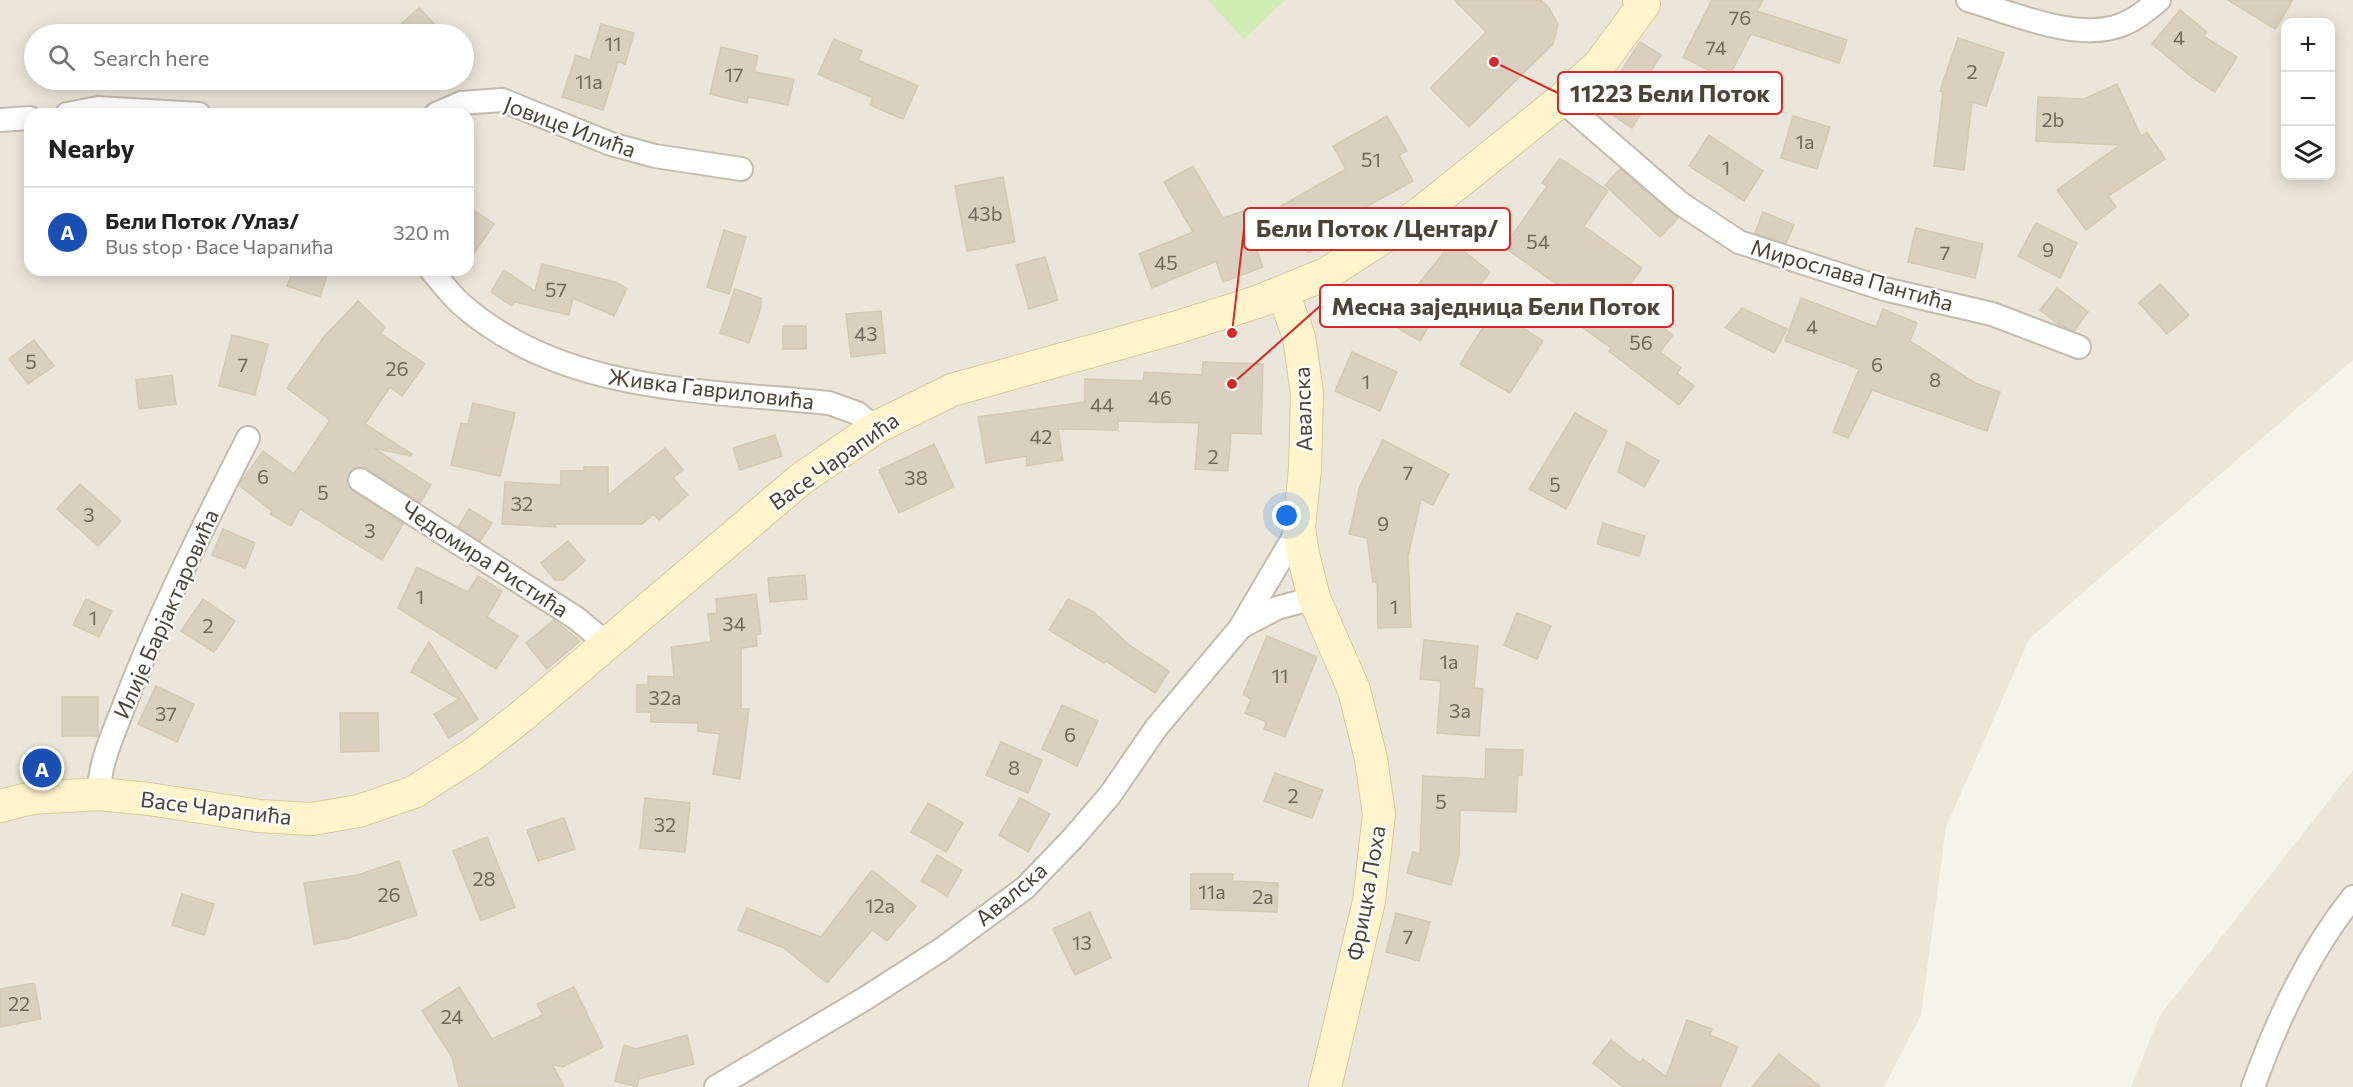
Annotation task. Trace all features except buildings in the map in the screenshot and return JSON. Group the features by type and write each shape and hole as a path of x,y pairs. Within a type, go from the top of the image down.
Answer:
{"street":[{"path":"1968,0 2063,27 2086,30 2120,26 2159,0"},
{"name":"Васе Чарапића","path":"0,806 32,798 99,795 149,799 285,819 312,819 359,811 414,792 472,755 541,700 801,479 875,428 952,390 1172,328 1283,293 1326,274 1410,221 1561,100 1600,64 1643,2"},
{"name":"Јовице Илића","path":"450,108 461,103 502,100 611,144 655,156 741,169"},
{"name":"Мирослава Пантића","path":"1561,100 1680,203 1739,242 1884,289 1992,314 2079,347"},
{"path":"0,120 24,118"},
{"name":"Живка Гавриловића","path":"435,276 460,303 509,339 544,357 585,372 625,382 829,403 857,412 875,428"},
{"name":"Авалска","path":"1240,628 1277,608 1314,598 1299,528 1305,469 1307,393 1299,337 1283,293"},
{"name":"Илије Барјактаровића","path":"99,795 99,778 104,759 137,673 183,567 248,438"},
{"name":"Чедомира Ристића","path":"360,480 576,618 606,643"},
{"name":"Авалска","path":"716,1087 885,986 942,949 1025,888 1110,795 1156,728 1240,628 1299,528"},
{"name":"Фрицка Лоха","path":"1314,598 1352,683 1371,759 1379,813 1369,901 1325,1087"},
{"path":"2253,1087 2284,1007 2332,923 2353,897"}],"shaded area":[{"path":"0,0 2353,0 2353,360 2029,639 1946,827 1921,1015 1884,1087 0,1087"},
{"path":"2353,770 2353,1087 2131,1087 2160,1015"}],"green space":[{"path":"1208,0 1285,0 1244,39"}],"place":[{"name":"11223 Бели Поток","path":"1494,62"},
{"name":"Бели Поток /Центар/","path":"1232,333"},
{"name":"Месна заједница Бели Поток","path":"1232,384"},
{"name":"Бели Поток /Улаз/","path":"42,768"}]}
